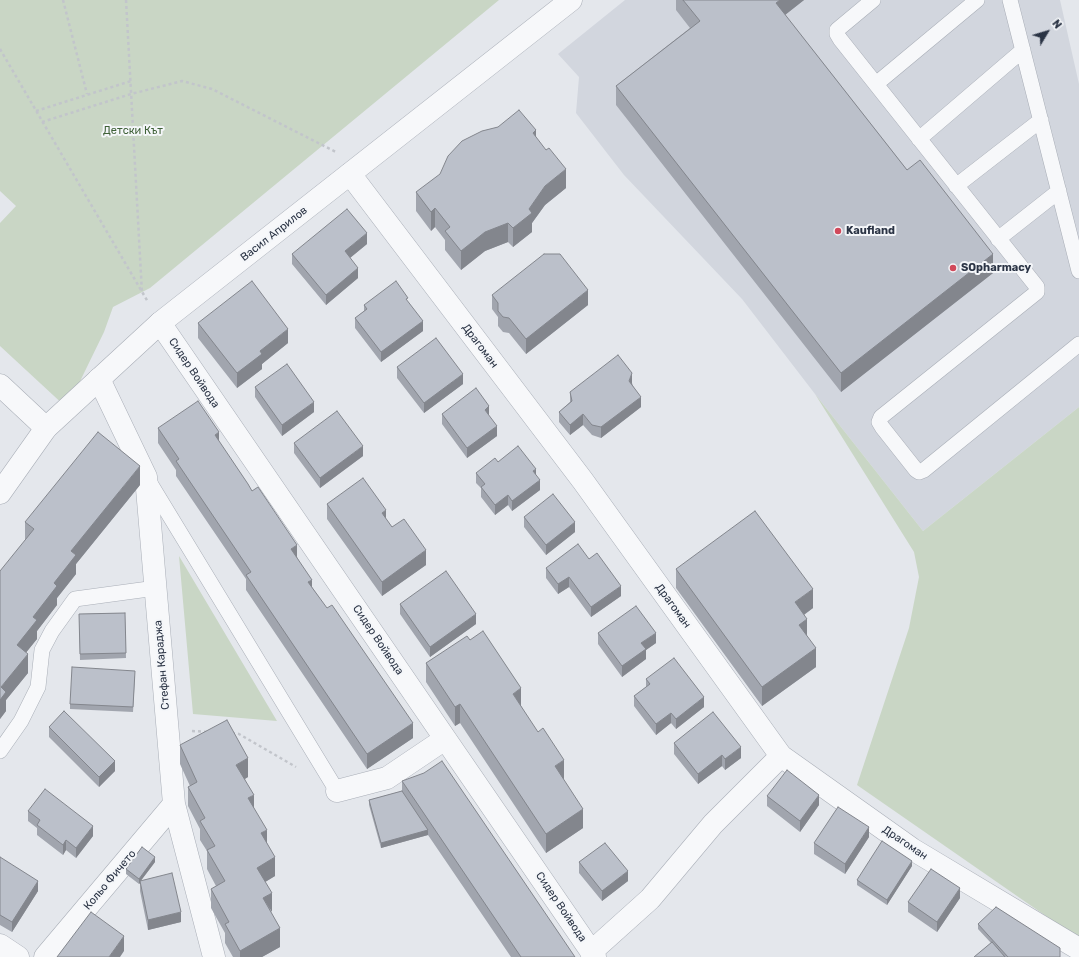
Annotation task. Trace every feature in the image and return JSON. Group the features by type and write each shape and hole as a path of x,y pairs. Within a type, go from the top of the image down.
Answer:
{"street":[{"name":"Васил Априлов","path":"0,493 46,428 160,324 571,0"},
{"name":"Драгоман","path":"356,169 781,756 912,849 1079,949"},
{"name":"Сидер Войвода","path":"160,324 593,954"},
{"name":"Стефан Караджа","path":"99,379 146,477 174,804 214,957"},
{"path":"0,385 46,428"},
{"path":"337,791 387,778 446,739"},
{"path":"593,954 650,899 713,824 781,756"},
{"name":"Кольо Фичето","path":"45,957 174,804"},
{"path":"0,945 18,957"}],"lane":[{"path":"874,0 837,30 837,34 1037,287 1037,292 881,417 879,422 919,472 924,470 1079,344"},
{"path":"876,84 977,0"},
{"path":"1010,0 1079,271"},
{"path":"919,139 1023,50"},
{"path":"956,186 1040,120"},
{"path":"998,239 1058,191"},
{"path":"146,477 337,791"},
{"path":"0,752 21,720 38,687 42,650 52,631 74,598 156,588"}],"path":[{"path":"63,0 87,94"},
{"path":"126,0 142,293"},
{"path":"0,49 160,324"},
{"path":"36,111 131,81"},
{"path":"42,122 131,94 182,81 212,89 356,169"},
{"path":"167,729 215,732"},
{"path":"231,733 239,734 298,768"}],"shaded area":[{"path":"625,0 1060,0 1079,84 1079,407 923,531 742,299 624,175 576,113 579,77 558,54"}],"green space":[{"name":"Детски Кът","path":"0,0 499,0 150,288 113,307 104,332 67,408 0,346 0,223 16,206 0,191"},
{"path":"815,394 923,531 1079,407 1079,939 857,785 909,628 919,577 914,552"},
{"path":"179,556 277,721 193,714"}],"building":[{"name":"Kaufland","path":"683,0 780,0 776,3 907,170 920,160 993,254 841,373 616,86 700,21"},
{"path":"519,110 536,130 533,133 546,150 549,148 566,169 545,186 529,209 532,213 513,228 508,223 485,232 461,251 445,231 450,227 435,208 431,212 416,192 440,174 448,156 462,141 482,131 498,127"},
{"path":"347,209 367,233 345,251 358,268 326,295 292,254"},
{"path":"544,254 560,254 588,290 526,339 509,318 503,317 498,311 498,303 492,295"},
{"path":"252,281 288,329 260,351 262,354 237,373 198,323"},
{"path":"396,281 408,298 406,299 423,321 381,352 355,318 367,309 364,305"},
{"path":"436,338 463,374 424,403 397,367"},
{"path":"618,355 632,373 629,381 641,397 601,427 592,425 583,414 570,425 559,412 572,401 570,392"},
{"path":"287,364 314,402 282,425 255,387"},
{"path":"476,388 489,406 485,410 497,426 467,448 442,414"},
{"path":"198,401 219,432 215,435 252,491 258,487 297,545 291,549 312,580 308,582 327,608 332,605 413,723 367,754 246,575 251,572 176,461 179,459 158,428"},
{"path":"337,411 363,446 320,478 294,443"},
{"path":"98,432 140,466 71,551 76,555 54,583 57,586 33,617 37,620 17,645 28,654 1,687 6,692 0,700 0,571 34,529 25,522"},
{"path":"518,446 536,469 533,471 540,480 512,501 508,495 495,505 481,487 485,484 476,473 495,458 498,462"},
{"path":"363,478 386,510 382,513 392,527 404,519 426,550 382,582 327,504"},
{"path":"553,494 575,522 546,545 524,517"},
{"path":"755,511 813,589 795,602 807,619 799,625 816,648 762,687 676,569"},
{"path":"578,544 589,559 597,553 621,586 591,607 569,577 558,584 546,568"},
{"path":"446,571 476,614 430,647 400,604"},
{"path":"636,606 656,633 641,643 646,649 622,666 598,633"},
{"path":"125,613 126,653 80,654 79,614"},
{"path":"483,631 521,688 513,694 538,732 543,728 564,760 555,766 583,809 546,834 460,704 455,707 426,663 467,636 470,640"},
{"path":"674,658 704,697 676,719 671,713 656,724 634,696 650,684 646,679"},
{"path":"72,667 135,671 133,707 70,704"},
{"path":"64,711 115,761 99,777 49,727"},
{"path":"713,712 741,747 725,759 722,755 698,774 674,743"},
{"path":"227,720 248,758 236,765 254,795 248,798 267,830 261,833 275,857 257,868 272,893 263,898 280,928 240,951 225,924 229,922 211,889 225,881 207,850 215,846 200,821 205,818 188,787 197,782 180,745"},
{"path":"442,761 575,957 521,957 402,781 424,773"},
{"path":"787,770 819,795 800,821 767,796"},
{"path":"45,789 93,826 76,848 66,840 63,845 37,825 40,820 28,811"},
{"path":"402,791 428,830 381,843 369,800"},
{"path":"838,807 869,827 845,864 814,843"},
{"path":"882,841 912,861 887,900 857,880"},
{"path":"605,843 628,871 602,891 579,862"},
{"path":"142,847 155,857 139,879 126,869"},
{"path":"0,857 38,881 12,922 0,915"},
{"path":"931,869 960,888 937,922 908,902"},
{"path":"172,873 181,912 148,920 140,881"},
{"path":"996,907 1060,948 1060,957 1008,957 978,924"},
{"path":"91,912 124,936 109,957 57,957"},
{"path":"992,942 1005,957 974,957"}],"place":[{"name":"Kaufland","path":"838,231"},
{"name":"SOpharmacy","path":"953,268"}]}
